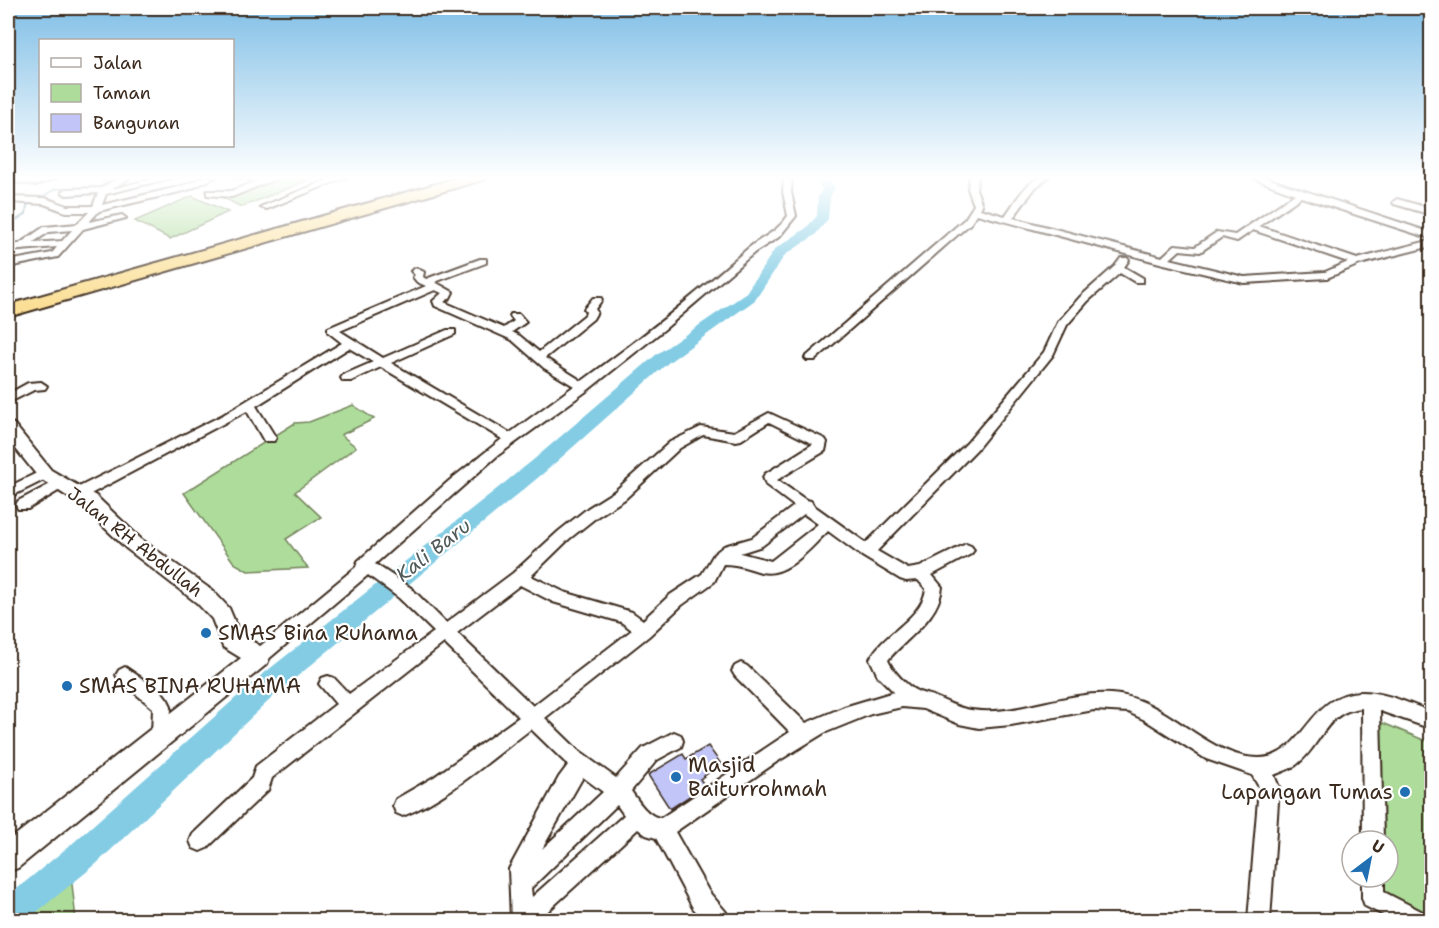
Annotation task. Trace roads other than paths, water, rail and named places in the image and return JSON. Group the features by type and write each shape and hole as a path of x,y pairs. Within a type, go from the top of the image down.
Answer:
{"highway":[{"path":"8,299 296,219"},
{"path":"8,311 329,219"}],"street":[{"path":"8,264 52,256 86,219"},
{"path":"22,247 47,229 78,227 116,219"},
{"path":"8,858 259,657 364,569 363,565 511,439 584,387 700,297 750,250 771,240 790,219"},
{"path":"811,358 957,232 968,219"},
{"path":"1013,219 1162,261 1244,280 1327,275 1357,262 1431,243"},
{"path":"1162,261 1178,248 1195,251 1219,234 1237,238 1262,219"},
{"path":"1379,219 1431,236"},
{"path":"1252,227 1357,262"},
{"path":"8,248 65,244"},
{"path":"867,552 972,446 1049,353 1062,324 1084,299 1119,268 1131,252"},
{"path":"483,261 332,330 349,344 511,439"},
{"path":"1119,268 1139,280"},
{"path":"416,271 420,274 419,279 448,292 438,301 439,304 520,341 548,366 584,387"},
{"path":"539,357 589,317 592,314 589,309 597,300"},
{"path":"504,333 522,322 515,316"},
{"path":"347,378 451,332"},
{"path":"78,495 192,438 349,344"},
{"path":"8,399 32,386 41,386"},
{"path":"249,404 269,438"},
{"path":"200,841 261,783 262,774 519,577 586,518 621,495 675,445 701,431 736,437 764,418 774,417 821,444 820,448 770,477 771,482 806,505 867,552 906,575 917,571 922,573 934,587 934,596 916,620 879,659 884,671 912,699"},
{"name":"Jalan RH Abdullah","path":"8,428 53,479 89,501 134,544 205,597 221,614 231,640 259,657"},
{"path":"8,493 53,479"},
{"path":"23,505 53,479"},
{"path":"404,806 441,784 533,718 643,631 676,600 708,578 719,558 735,546 757,542 806,505"},
{"path":"719,558 738,558 762,566 774,567 793,554 828,522"},
{"path":"922,573 966,550"},
{"path":"363,565 379,573 405,593 573,758 618,790 638,816 653,828 662,828 697,807 803,733 852,711 912,699 933,704 963,717 983,720 1012,718 1072,703 1128,704 1150,712 1173,729 1219,754 1257,767 1269,767 1291,760 1331,709 1353,701 1371,702 1431,721"},
{"path":"519,577 560,597 626,617 643,631"},
{"path":"741,671 803,733"},
{"path":"125,675 156,698 162,706 161,735"},
{"path":"328,684 349,706"},
{"path":"1371,702 1372,829"},
{"path":"519,885 618,790 650,754 674,741"},
{"path":"522,921 520,869 566,784 582,763"},
{"path":"1257,767 1266,778 1269,787 1259,921"},
{"path":"522,921 638,816"},
{"path":"662,828 701,900 718,921"},
{"path":"1373,889 1373,898 1415,921"}],"waterway":[{"path":"8,225 17,219"},
{"name":"Kali Baru","path":"8,916 84,854 267,686 539,466 663,358 750,297 780,252 810,232 820,219"}],"place":[{"name":"SMAS Bina Ruhama","path":"206,633"},
{"name":"SMAS BINA RUHAMA","path":"67,686"},
{"name":"Masjid Baiturrohmah","path":"676,777"},
{"name":"Lapangan Tumas","path":"1405,792"}]}
